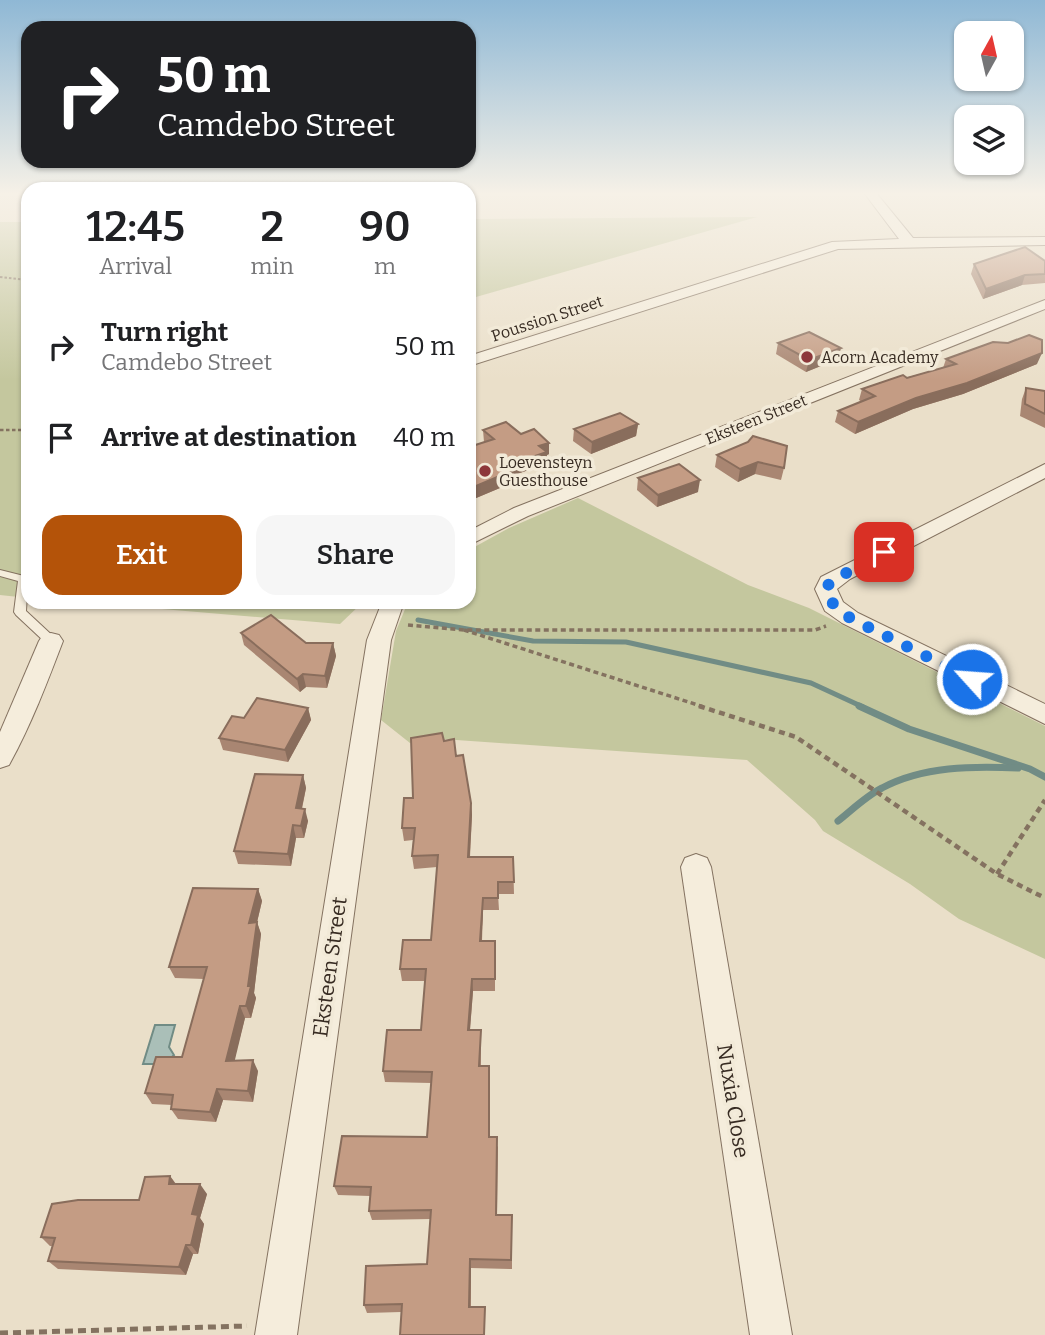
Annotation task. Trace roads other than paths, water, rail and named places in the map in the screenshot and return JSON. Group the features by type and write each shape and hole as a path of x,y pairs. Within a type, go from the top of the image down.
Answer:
{"street":[{"name":"Poussion Street","path":"476,359 801,256"},
{"name":"Eksteen Street","path":"476,535 521,512 1045,304"},
{"path":"1045,470 830,582 826,589 828,599 850,618 1045,715"},
{"name":"Eksteen Street","path":"276,1330 377,653 389,612"},
{"path":"0,758 20,718 51,641"},
{"name":"Nuxia Close","path":"696,867 771,1335"}],"lane":[{"path":"0,573 21,578"},
{"path":"21,604 20,612 51,641"}],"water":[{"path":"155,1025 175,1025 169,1047 174,1055 165,1064 143,1064"}],"waterway":[{"path":"418,620 533,641 626,642 811,683 863,707"},
{"path":"859,706 909,729 1030,769 1045,777"},
{"path":"838,821 876,791 914,775 948,769 1018,768"}],"place":[{"name":"Acorn Academy","path":"807,357"},
{"name":"Loevensteyn Guesthouse","path":"485,471"}]}
